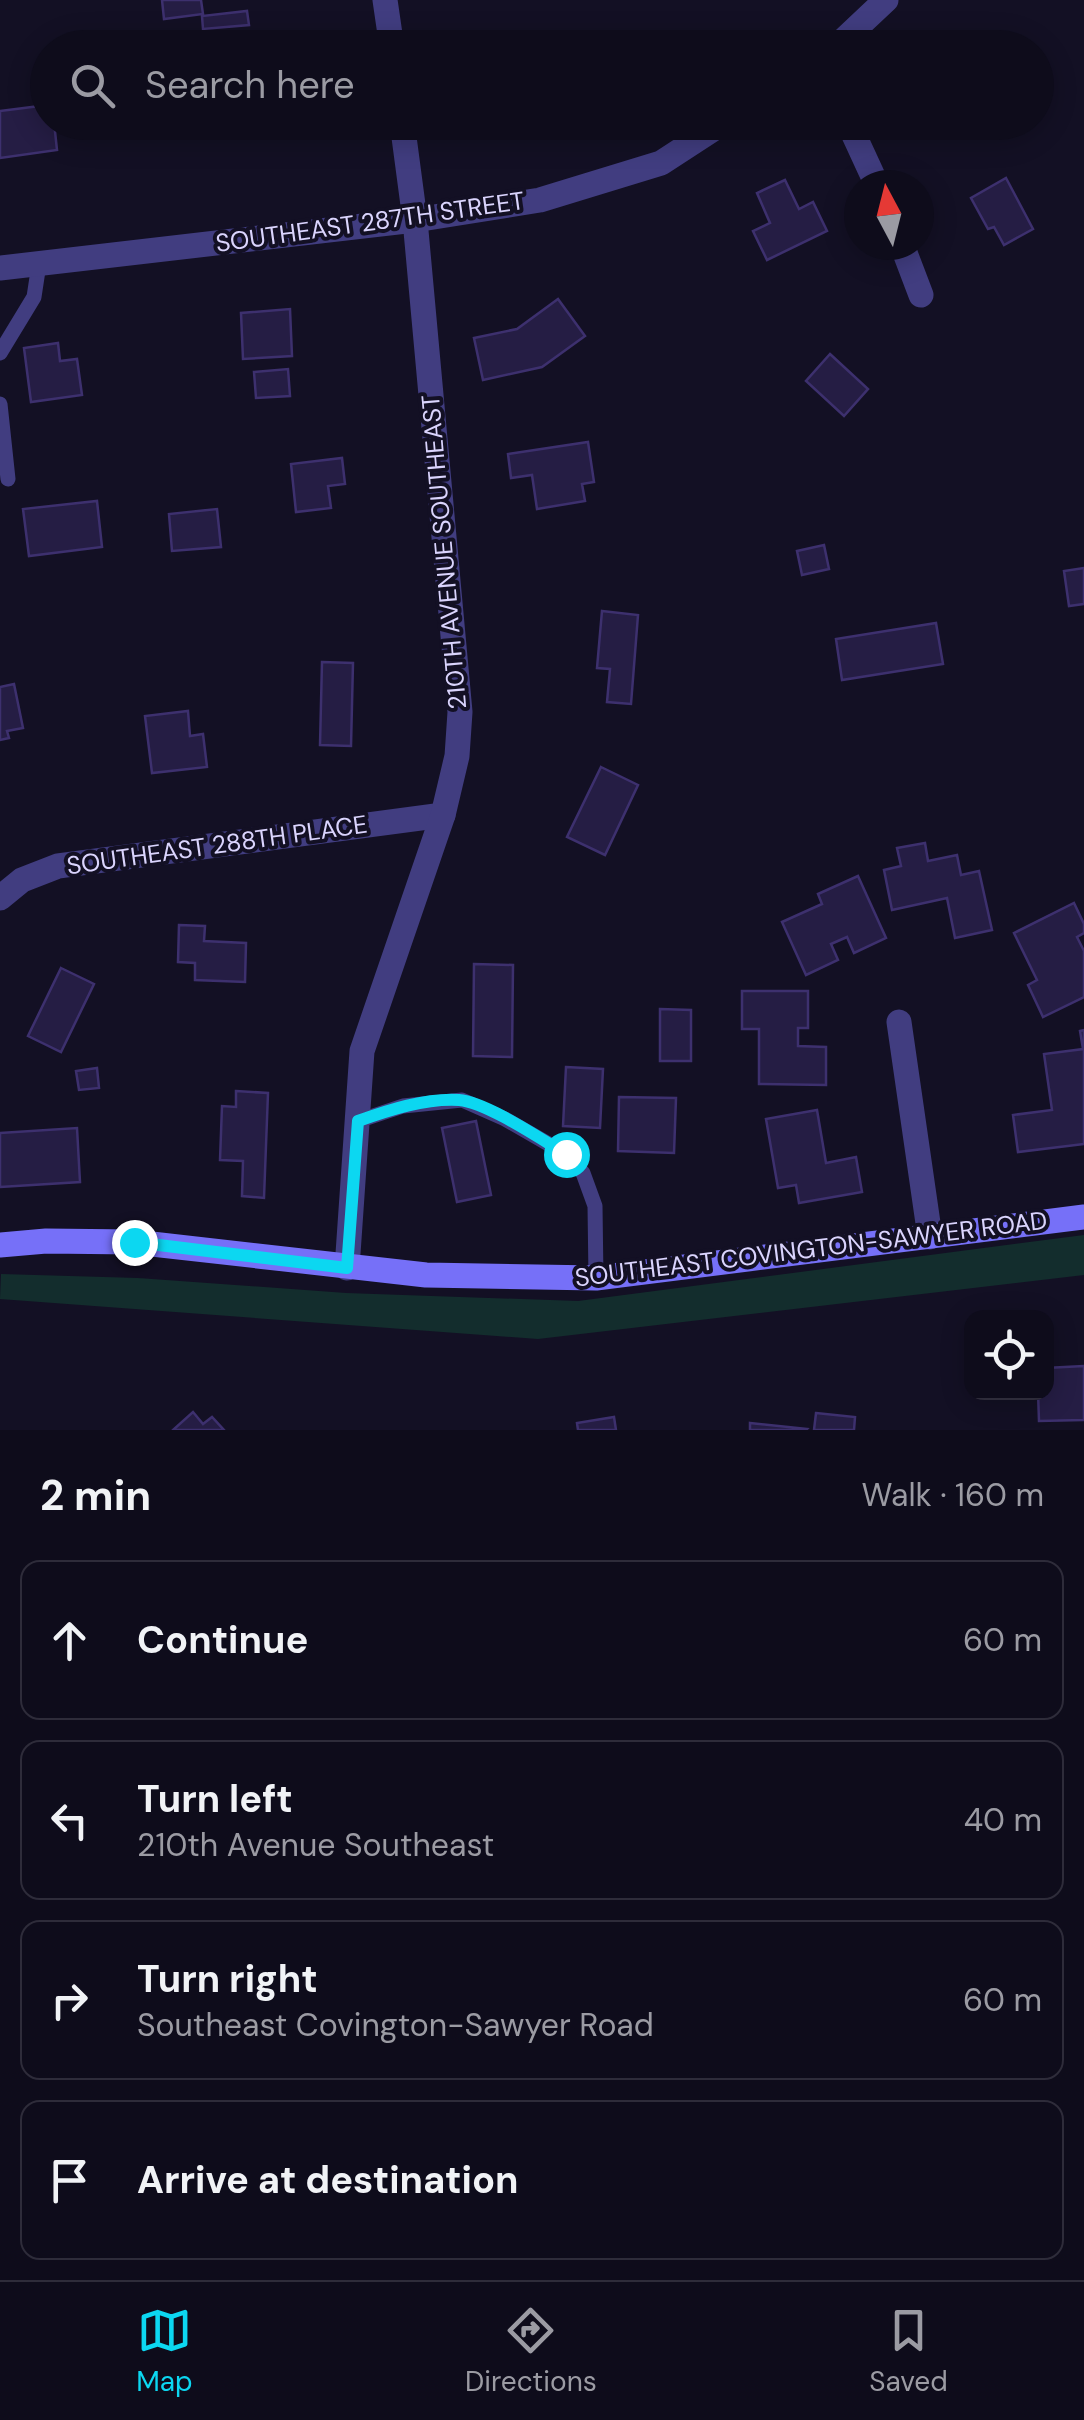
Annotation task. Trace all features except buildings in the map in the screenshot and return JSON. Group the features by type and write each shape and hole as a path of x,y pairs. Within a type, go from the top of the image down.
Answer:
{"street":[{"path":"386,0 390,30"},
{"path":"854,30 886,0"},
{"name":"210TH AVENUE SOUTHEAST","path":"347,1268 362,1051 443,815 456,756 460,712 404,140"},
{"name":"SOUTHEAST 287TH STREET","path":"0,268 414,220 540,200 661,163 696,140"},
{"path":"856,140 870,170"},
{"path":"908,260 921,295"},
{"name":"SOUTHEAST 288TH PLACE","path":"0,898 22,880 58,866 443,815"},
{"path":"898,1022 930,1237"},
{"name":"SOUTHEAST COVINGTON-SAWYER ROAD","path":"0,1246 46,1241 134,1242 426,1275 596,1278 1084,1218"}],"lane":[{"path":"0,353 34,297 39,264"},
{"path":"0,404 8,479"},
{"path":"358,1121 403,1106 462,1100 505,1118 566,1154 583,1173 595,1206 596,1278"}],"green space":[{"path":"1084,1235 1084,1275 538,1339 0,1299 1,1274 578,1301"}],"route":[{"path":"134,1242 347,1268 358,1121 403,1106 462,1100 505,1118 566,1154"}]}
